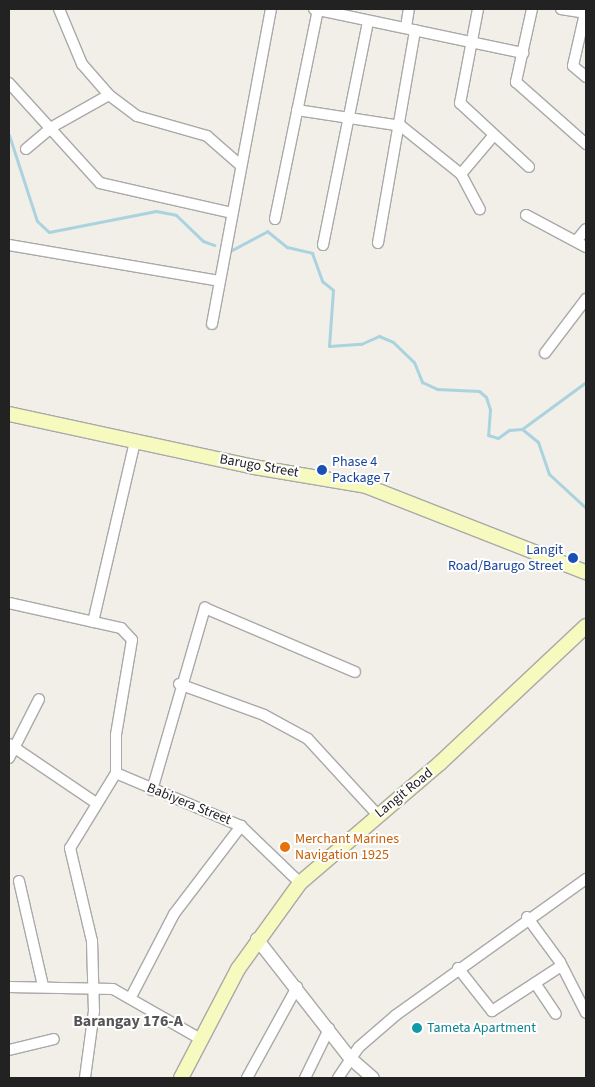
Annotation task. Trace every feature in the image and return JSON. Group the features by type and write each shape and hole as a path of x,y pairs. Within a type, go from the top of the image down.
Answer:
{"main road":[{"name":"Barugo Street","path":"9,414 135,442 366,486 586,572"},
{"name":"Langit Road","path":"181,1078 199,1038 257,939 300,884 377,814 440,763 586,626"}],"street":[{"path":"59,9 82,64 109,95 137,116 206,136 239,164"},
{"path":"212,324 239,164 271,9"},
{"path":"275,219 316,9 523,53"},
{"path":"378,243 401,126 411,29 409,9"},
{"path":"478,9 460,103 529,167"},
{"path":"532,9 516,82 586,144"},
{"path":"561,9 585,13 574,66 586,77"},
{"path":"323,245 368,21"},
{"path":"9,83 52,127 100,183 232,213"},
{"path":"26,149 52,127 109,95"},
{"path":"297,110 401,126 461,174 480,209"},
{"path":"461,174 494,135"},
{"path":"526,216 577,240 586,247"},
{"path":"577,240 586,229"},
{"path":"9,245 219,281"},
{"path":"545,353 586,298"},
{"path":"93,622 135,442"},
{"path":"9,603 126,630 132,640 116,735 116,772 74,835 70,855 89,916 94,985 85,1078"},
{"path":"152,790 179,684 205,608 355,672"},
{"path":"179,684 264,715 308,739 377,814"},
{"path":"9,758 12,746 39,699"},
{"path":"12,746 96,803"},
{"name":"Babiyera Street","path":"116,772 152,790 241,826 300,884"},
{"path":"131,997 174,914 241,826"},
{"path":"338,1078 350,1058 374,1033 526,917 586,878"},
{"path":"19,881 43,986"},
{"path":"526,917 561,966 586,1013"},
{"path":"257,939 297,987 350,1058 373,1078"},
{"path":"458,968 492,1011 561,966"},
{"path":"535,983 556,1014"},
{"path":"9,987 94,985 131,997 199,1038"},
{"path":"247,1078 297,987"},
{"path":"305,1078 328,1029"},
{"path":"9,1050 54,1039"}],"waterway":[{"path":"9,135 37,221 49,232 156,211 176,215 203,241 214,245"},
{"path":"232,250 267,231 287,247 312,253 322,281 333,290 329,346 361,344 379,336 393,342 414,362 422,382 437,389 479,391 486,397 490,409 488,435 498,438 509,430 522,429 586,382"},
{"path":"522,429 538,442 549,474 586,508"}],"place":[{"name":"Phase 4 Package 7","path":"322,470"},
{"name":"Langit Road/Barugo Street","path":"573,558"},
{"name":"Merchant Marines Navigation 1925","path":"285,847"},
{"name":"Tameta Apartment","path":"417,1028"}],"district":[{"name":"Barangay 176-A","path":"128,1021"}]}
